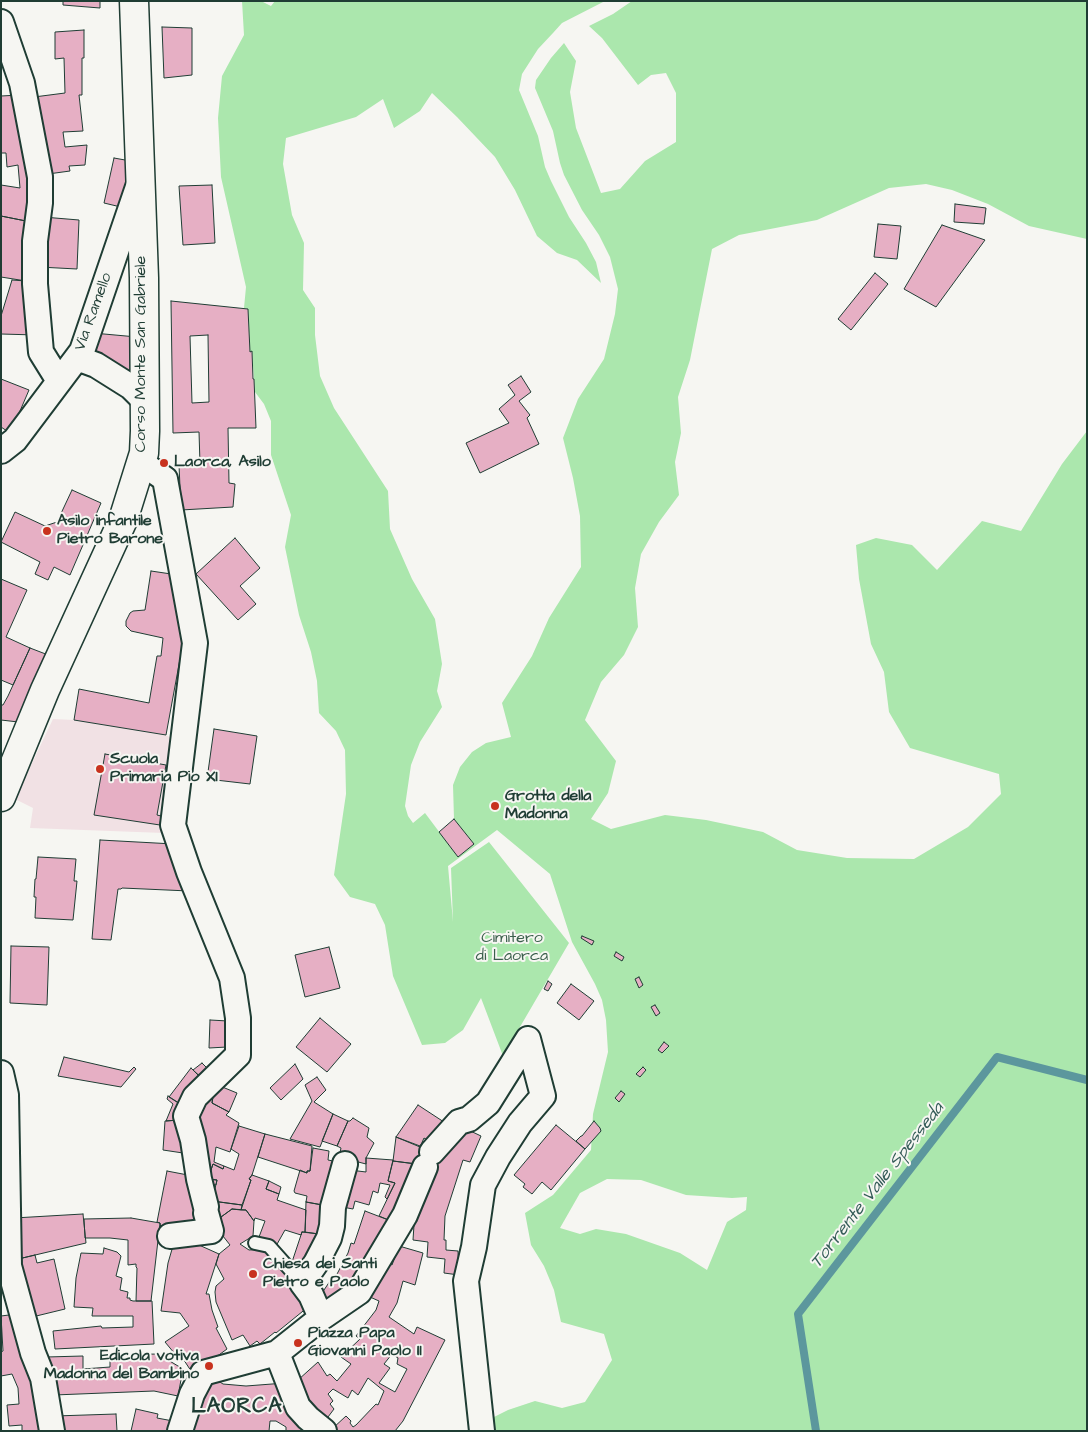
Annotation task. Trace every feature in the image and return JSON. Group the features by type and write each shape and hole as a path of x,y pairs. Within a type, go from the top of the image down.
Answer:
{"main road":[{"name":"Corso Monte San Gabriele","path":"1,797 56,664 123,520 142,463 145,443 144,278 134,1"}],"street":[{"path":"1,22 22,83 40,177 40,203 35,241 35,284 41,352 59,381"},
{"name":"Via Ramello","path":"1,451 15,440 82,351 140,180"},
{"path":"77,358 96,365 132,387 145,401"},
{"path":"142,463 165,479 195,643 173,825 189,872 232,978 238,1018 238,1055 195,1097 186,1116 193,1140 199,1179 208,1217 170,1236"},
{"path":"180,1431 192,1394 203,1373 277,1353 321,1318 359,1292 405,1215 428,1160 459,1122 469,1119 488,1103 528,1039 543,1096 520,1123 483,1185 474,1247 466,1281 482,1431"},
{"path":"1,1074 6,1095 9,1266 33,1353 44,1378 52,1431"},
{"path":"321,1318 311,1296 302,1283 330,1238 333,1207 345,1164"},
{"path":"277,1353 298,1407 324,1431"}],"lane":[{"path":"255,1243 269,1246 302,1283"}],"shaded area":[{"name":"Scuola Primaria Pio XI","path":"53,719 74,720 166,735 173,739 164,833 30,828 33,808 15,799"}],"green space":[{"name":"Cimitero di Laorca","path":"242,1 261,1 271,6 275,1 605,1 562,23 538,49 522,74 519,90 538,136 545,167 569,217 596,262 601,283 577,260 557,253 537,236 515,190 495,157 432,93 420,111 394,128 383,99 356,117 286,138 283,164 292,215 304,243 303,290 315,308 315,335 320,376 334,408 388,491 390,529 412,579 435,619 442,664 437,691 442,707 420,742 411,765 405,806 408,816 413,823 425,813 458,857 474,844 454,819 453,785 460,767 472,752 486,743 511,737 502,703 532,656 549,618 581,567 580,516 563,438 578,399 604,359 615,314 618,289 610,257 564,175 553,131 535,88 536,80 551,58 564,43 576,61 570,92 576,128 601,193 620,189 645,161 676,142 676,93 666,73 651,75 638,85 602,38 589,26 613,14 632,1 1087,1 1087,239 1029,226 988,204 952,190 926,184 889,188 817,220 739,235 712,249 690,360 678,397 681,433 675,462 679,495 659,522 641,554 635,588 638,627 624,655 601,682 585,720 616,761 608,793 591,819 611,829 665,815 706,820 763,832 797,850 847,858 914,859 968,827 1001,794 999,774 910,748 889,712 884,672 871,644 859,579 856,545 876,538 912,545 937,570 982,521 1021,531 1062,464 1087,431 1087,1431 491,1431 490,1419 508,1410 535,1401 562,1408 585,1402 612,1360 604,1334 561,1322 554,1290 544,1266 531,1245 525,1213 553,1195 591,1150 593,1114 608,1052 606,1020 602,1000 572,942 550,874 497,830 448,866 453,922 451,868 489,842 569,943 503,1056 481,998 463,1030 445,1043 422,1045 393,976 385,925 375,904 350,897 334,875 346,794 345,750 336,731 319,713 317,681 311,652 299,615 285,547 291,515 271,455 271,421 264,404 255,392 252,352 250,352 248,309 244,308 246,287 221,177 218,118 222,76 244,35","holes":["607,1179 641,1180 686,1195 747,1197 746,1210 727,1222 707,1270 680,1253 626,1234 596,1229 580,1234 560,1228 580,1193"]}],"building":[{"path":"63,1 100,1 100,8 63,5"},
{"path":"162,27 192,28 192,75 164,78"},
{"path":"84,30 82,95 79,95 83,131 63,132 65,147 87,145 85,165 69,166 70,171 48,174 34,97 65,93 64,58 55,59 55,32"},
{"path":"20,95 36,184 26,221 1,216 1,185 20,188 18,165 7,167 6,153 1,153 1,96"},
{"path":"114,158 136,162 125,208 104,203"},
{"path":"212,185 215,243 183,245 179,186"},
{"path":"955,204 986,208 984,224 954,222"},
{"path":"1,216 26,221 26,281 1,277"},
{"path":"43,217 79,220 77,269 39,267"},
{"path":"878,224 901,226 897,259 874,257"},
{"path":"942,225 985,240 936,307 904,289"},
{"path":"875,273 888,284 851,330 838,319"},
{"path":"12,280 26,281 36,335 1,334 1,316"},
{"path":"171,301 248,309 256,428 228,428 229,483 235,484 233,507 181,510 179,465 200,464 199,432 173,433","holes":["208,335 209,402 192,403 190,336"]},
{"path":"93,333 137,337 135,382 92,356"},
{"path":"521,376 531,392 519,401 530,415 527,418 539,444 480,473 466,443 509,423 499,409 515,395 508,385"},
{"path":"1,379 29,390 14,425 7,431 1,427"},
{"name":"Asilo infantile Pietro Barone","path":"72,490 101,503 70,575 54,567 48,580 35,574 40,562 1,542 15,512 45,526 57,522"},
{"path":"235,538 260,568 240,586 256,604 238,620 196,574"},
{"path":"151,571 178,575 189,660 180,659 166,735 74,720 79,689 149,703 157,656 161,656 163,638 131,631 126,626 126,621 133,611 145,610"},
{"path":"1,579 27,590 6,637 30,648 13,685 1,680"},
{"path":"30,648 56,658 27,723 1,720 1,705 3,705 8,696"},
{"path":"214,729 257,736 250,784 207,779"},
{"path":"105,754 166,765 157,815 161,816 160,825 94,815"},
{"path":"454,819 474,844 458,857 439,832"},
{"path":"100,840 174,844 189,891 118,889 111,940 92,939"},
{"path":"38,857 76,859 74,881 77,881 73,920 35,918 36,897 34,897"},
{"path":"582,936 594,941 592,945 581,938"},
{"path":"11,946 49,947 47,1005 10,1003"},
{"path":"329,947 340,988 305,997 295,955"},
{"path":"616,952 624,957 622,961 614,956"},
{"path":"639,977 643,985 639,988 635,979"},
{"path":"548,981 552,984 548,991 544,989"},
{"path":"571,984 594,1001 579,1020 557,1003"},
{"path":"655,1005 660,1013 656,1016 651,1007"},
{"path":"320,1018 351,1044 327,1072 296,1047"},
{"path":"210,1020 228,1021 227,1047 209,1048"},
{"path":"664,1042 669,1046 662,1053 658,1050"},
{"path":"64,1057 129,1072 134,1067 136,1069 121,1087 58,1076"},
{"path":"202,1063 210,1071 203,1079 193,1070"},
{"path":"295,1064 303,1079 281,1100 270,1088"},
{"path":"643,1067 646,1070 640,1077 636,1074"},
{"path":"191,1068 203,1080 183,1106 169,1097"},
{"path":"317,1077 326,1090 314,1102 333,1114 320,1147 290,1139 312,1101 305,1085"},
{"path":"215,1084 237,1093 229,1112 212,1103"},
{"path":"215,1084 212,1103 229,1112 226,1115 239,1123 230,1152 216,1147 214,1162 224,1166 223,1169 213,1164 208,1179 217,1180 216,1185 203,1183 193,1112"},
{"path":"621,1091 625,1094 619,1102 615,1098"},
{"path":"168,1096 182,1105 179,1120 166,1121 173,1104 167,1099"},
{"path":"418,1105 447,1124 434,1144 424,1138 420,1147 396,1137"},
{"path":"333,1114 348,1121 337,1146 322,1141"},
{"path":"353,1118 369,1128 367,1137 374,1143 366,1158 366,1164 339,1157 341,1148 337,1146 348,1121"},
{"path":"179,1120 184,1140 183,1153 163,1150 165,1121"},
{"path":"594,1121 601,1131 585,1149 576,1141"},
{"path":"556,1125 585,1149 551,1190 542,1182 532,1194 523,1187 525,1184 514,1175"},
{"path":"239,1126 265,1134 242,1205 212,1201 217,1180 208,1179 213,1164 223,1169 224,1166 234,1170 239,1154 231,1149"},
{"path":"462,1127 481,1136 470,1162 463,1160 445,1216 444,1240 446,1240 446,1250 458,1251 459,1275 444,1273 445,1259 427,1257 428,1242 413,1240 415,1210 439,1149"},
{"path":"265,1134 312,1146 310,1171 307,1171 307,1173 258,1157"},
{"path":"396,1137 437,1154 417,1164 393,1161"},
{"path":"313,1148 329,1151 328,1160 338,1162 328,1206 306,1202 307,1196 295,1193 294,1191 300,1170 307,1173 307,1171 310,1171"},
{"path":"366,1158 393,1160 388,1181 395,1183 387,1199 385,1197 390,1185 380,1183 378,1193 373,1191 369,1205 355,1201 353,1209 337,1206 350,1170 366,1172"},
{"path":"393,1161 416,1164 391,1221 379,1216 395,1183 388,1181"},
{"path":"167,1171 193,1176 203,1222 161,1228 160,1223 157,1222"},
{"path":"252,1175 269,1181 266,1189 279,1194 277,1200 306,1210 305,1232 302,1232 301,1235 285,1230 276,1246 259,1237 265,1221 255,1218 254,1221 246,1210 241,1210 251,1180 249,1179"},
{"path":"269,1181 281,1187 279,1194 266,1189"},
{"path":"212,1201 242,1205 241,1210 232,1209 221,1217 211,1215"},
{"path":"306,1202 328,1206 319,1234 305,1232"},
{"name":"Chiesa dei Santi Pietro e Paolo","path":"232,1209 246,1210 254,1221 253,1236 240,1244 249,1250 264,1249 309,1303 308,1307 276,1333 260,1344 257,1341 250,1346 243,1335 232,1340 216,1302 216,1286 224,1279 216,1264 219,1254 230,1245 219,1231 221,1217"},
{"path":"365,1211 391,1221 358,1286 327,1309 316,1302 334,1275 336,1276 351,1243 354,1244"},
{"path":"83,1214 86,1243 14,1260 14,1218"},
{"path":"131,1218 160,1223 151,1301 136,1301 137,1268 136,1264 128,1265 128,1240 85,1238 84,1219"},
{"path":"302,1232 319,1234 304,1270 292,1262"},
{"path":"175,1239 199,1245 219,1254 206,1294 209,1294 218,1327 216,1328 227,1349 193,1374 178,1351 175,1354 165,1342 189,1326 180,1313 161,1311 168,1263"},
{"path":"399,1246 423,1253 415,1285 403,1281 397,1303 389,1317 414,1334 417,1327 445,1340 403,1421 395,1431 334,1431 332,1429 346,1416 351,1421 350,1423 353,1427 356,1425 376,1404 378,1405 384,1391 368,1378 358,1395 352,1390 348,1398 333,1389 328,1394 333,1401 330,1404 334,1409 322,1425 304,1405 298,1380 318,1362 327,1376 330,1374 337,1381 351,1364 341,1357 360,1339 356,1336 376,1310 379,1301 361,1293 382,1259 392,1265","holes":["392,1354 398,1358 397,1364 407,1369 395,1392 379,1383 390,1368 384,1364"]},
{"path":"104,1248 117,1252 121,1256 116,1276 122,1278 120,1290 128,1292 127,1298 133,1301 152,1301 154,1344 55,1349 53,1331 101,1326 102,1328 133,1327 133,1316 92,1316 93,1308 74,1307 76,1278 81,1253 103,1254"},
{"path":"35,1255 37,1263 54,1259 65,1309 28,1318 14,1260"},
{"path":"17,1314 37,1382 46,1431 22,1431 22,1425 9,1426 7,1405 19,1404 18,1388 12,1374 1,1376 1,1352 3,1351 1,1316"},
{"path":"158,1354 183,1369 178,1396 154,1391 54,1395 46,1357 83,1356 83,1369 110,1367 110,1355"},
{"path":"209,1375 223,1384 246,1386 285,1383 312,1431 286,1431 286,1427 276,1421 270,1421 269,1431 189,1431"},
{"path":"136,1409 158,1414 157,1418 173,1421 171,1431 131,1431"},
{"path":"116,1414 117,1431 56,1431 55,1416"}],"waterway":[{"name":"Torrente Valle Spesseda","path":"816,1431 798,1314 997,1057 1087,1080"}],"place":[{"name":"Laorca, Asilo","path":"164,463"},
{"name":"Asilo infantile Pietro Barone","path":"47,531"},
{"name":"Scuola Primaria Pio XI","path":"100,769"},
{"name":"Grotta della Madonna","path":"495,806"},
{"name":"Chiesa dei Santi Pietro e Paolo","path":"253,1274"},
{"name":"Piazza Papa Giovanni Paolo II","path":"298,1343"},
{"name":"Edicola votiva Madonna del Bambino","path":"209,1366"}],"district":[{"name":"LAORCA","path":"237,1408"}]}
